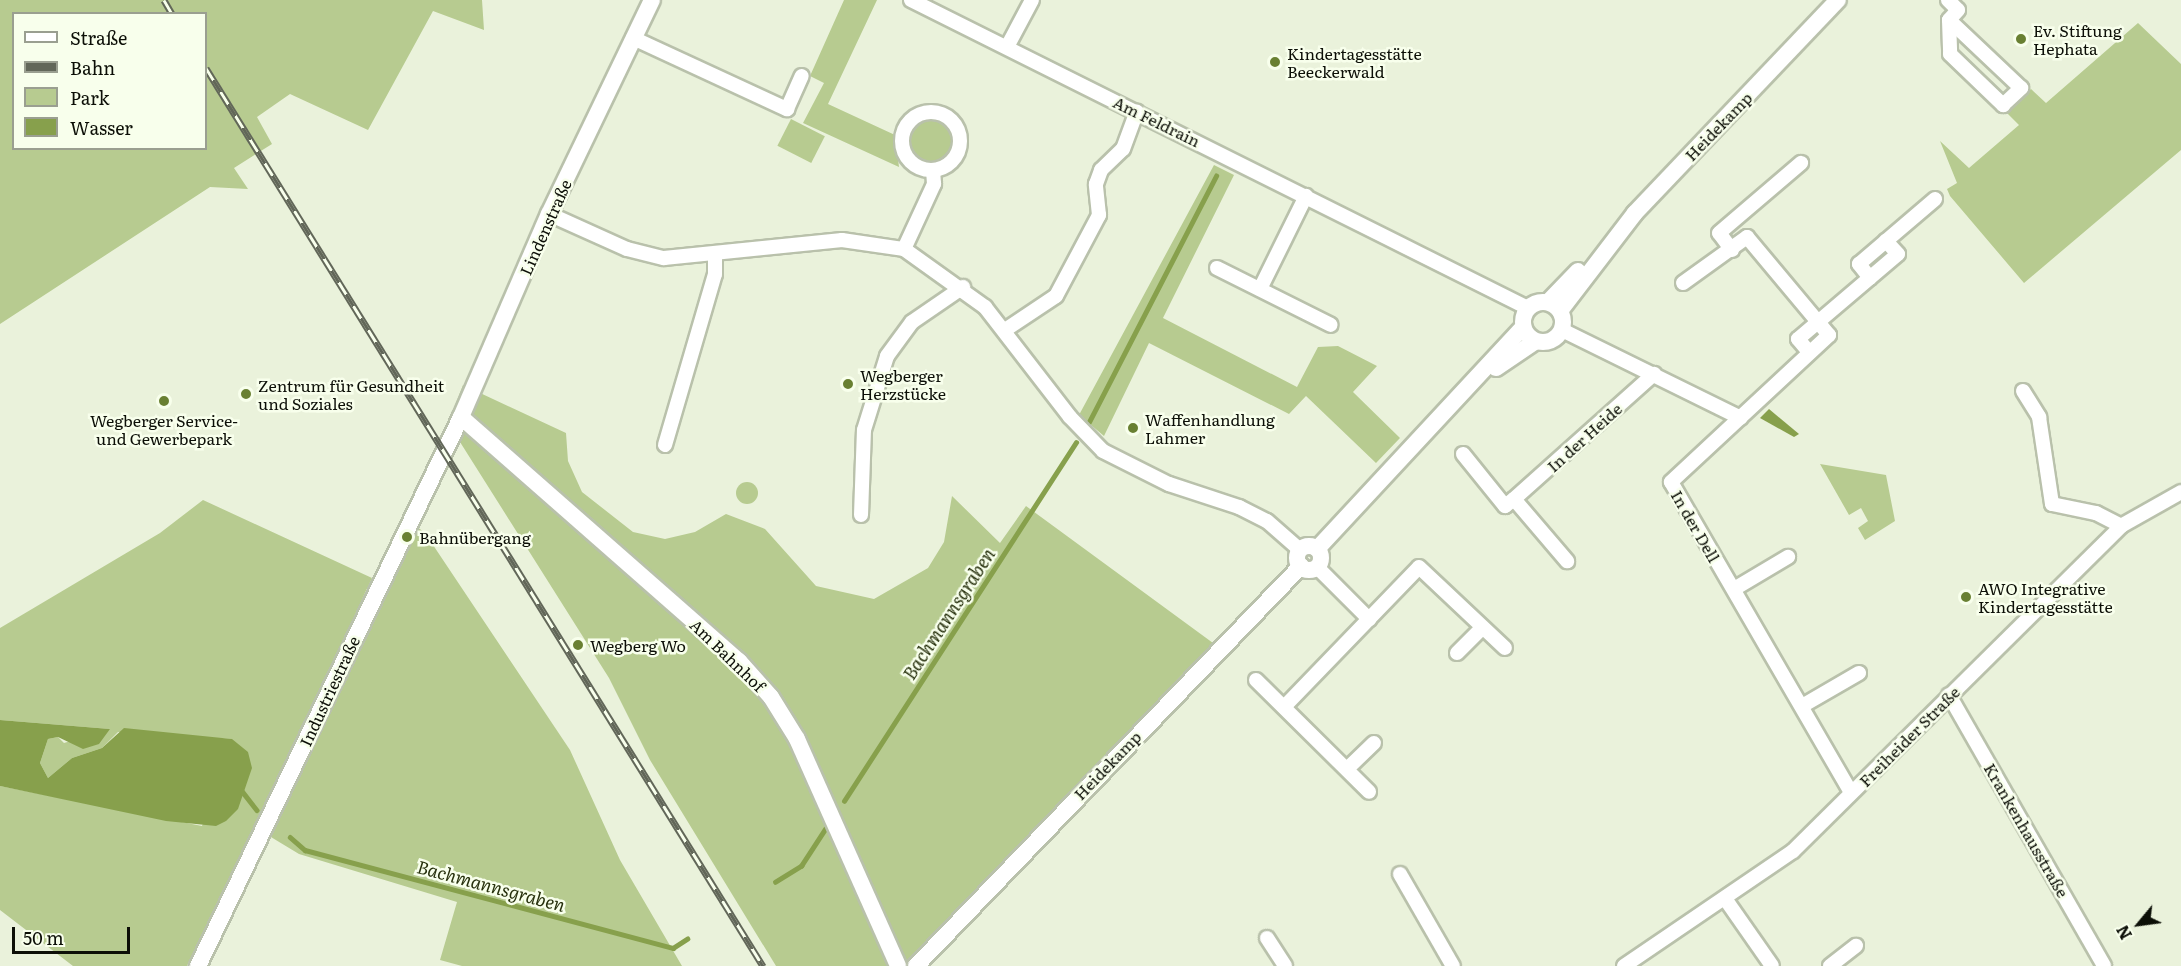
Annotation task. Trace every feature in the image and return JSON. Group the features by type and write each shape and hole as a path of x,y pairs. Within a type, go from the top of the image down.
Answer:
{"street":[{"name":"Lindenstraße","path":"461,417 549,214 652,0"},
{"name":"Am Feldrain","path":"911,0 1306,195 1528,308"},
{"path":"1007,47 1032,0"},
{"name":"Heidekamp","path":"1554,306 1599,253 1838,0"},
{"path":"1948,0 1958,10 1949,20 1950,54 2003,105 2021,88 1949,20"},
{"path":"633,38 787,109 802,76"},
{"path":"1005,330 1056,296 1099,215 1096,184 1101,170 1123,149 1137,111"},
{"path":"931,112 946,116 959,136 954,158 933,170 913,163 902,144 909,121 931,112"},
{"path":"1732,250 1719,233 1801,164"},
{"path":"904,249 934,184 933,170"},
{"path":"1260,289 1306,195"},
{"path":"1818,322 1898,254 1887,241 1935,199"},
{"path":"549,214 627,249 664,258 715,255 842,240 904,249 963,287 1005,330 1070,417 1103,451 1169,484 1239,507 1267,521 1306,561 1369,619"},
{"path":"1306,561 1478,380 1523,327 1528,308 1554,306 1562,330 1741,418 1744,409 1829,335 1734,220"},
{"path":"1683,283 1732,250 1747,237"},
{"path":"665,445 715,274 715,255"},
{"path":"1217,268 1331,325"},
{"path":"861,515 864,430 887,356 912,322 963,287"},
{"path":"1523,327 1536,341"},
{"path":"1478,380 1536,341 1553,340 1562,330"},
{"name":"In der Heide","path":"1514,499 1654,374"},
{"path":"2023,391 2039,417 2052,504 2096,513 2121,526"},
{"name":"Industriestraße","path":"198,966 461,417"},
{"name":"Am Bahnhof","path":"461,417 739,661 771,697 797,739 898,966"},
{"name":"In der Dell","path":"1741,418 1671,482 1851,793"},
{"path":"1463,453 1505,506 1514,499 1567,561"},
{"name":"Freiheider Straße","path":"1624,966 1726,900 1793,851 2121,526 2181,492"},
{"path":"1734,589 1788,557"},
{"name":"Heidekamp","path":"916,966 1306,561"},
{"path":"1284,707 1419,567 1505,648"},
{"path":"1457,653 1482,628"},
{"path":"1802,706 1859,673"},
{"path":"1256,680 1348,768 1369,792"},
{"name":"Krankenhausstraße","path":"1949,695 2104,966"},
{"path":"1348,768 1374,743"},
{"path":"1400,874 1453,966"},
{"path":"1726,900 1772,966"},
{"path":"1267,938 1285,966"},
{"path":"1830,966 1856,946"}],"green space":[{"path":"0,0 482,0 484,30 433,11 368,130 290,94 257,117 272,144 234,168 248,189 210,187 0,324"},
{"path":"844,0 877,0 828,104 895,135 899,167 803,123 824,83 810,76"},
{"path":"2138,23 2181,64 2181,150 2024,283 1950,196 1947,189 1957,183 1940,141 1969,168 2019,125 2006,112 2031,89 2046,103"},
{"path":"931,118 946,125 953,140 946,155 931,162 916,155 909,140 916,125"},
{"path":"791,119 825,136 811,163 777,146"},
{"path":"1214,165 1234,175 1163,318 1297,387 1318,347 1338,346 1377,366 1353,392 1400,438 1376,463 1306,396 1289,414 1149,343 1104,436 1079,415"},
{"path":"463,385 566,433 568,461 582,492 633,532 665,539 695,532 726,514 765,529 816,586 874,599 928,568 944,542 952,496 1000,543 1026,506 1213,643 1164,693 1179,706 929,966 776,966 650,760 609,678 448,423"},
{"path":"1820,464 1886,475 1895,521 1865,540 1858,528 1868,521 1861,508 1849,515"},
{"path":"747,482 757,489 758,493 751,503 747,504 737,497 736,493 743,483"},
{"path":"203,500 372,578 338,651 355,660 416,526 425,533 570,750 620,860 682,966 462,966 440,960 457,902 299,854 256,828 187,966 73,966 0,910 0,786 202,826 232,739 118,732 102,748 72,758 48,778 40,763 48,739 58,737 64,743 110,729 0,720 0,628 160,533"}],"water":[{"path":"1769,409 1799,434 1794,437 1760,418"},
{"path":"0,720 110,729 99,744 83,749 58,737 48,739 40,763 48,778 72,758 102,748 124,728 232,739 248,752 252,768 238,809 226,821 216,826 166,821 0,786"}],"waterway":[{"name":"Bachmannsgraben","path":"1089,422 1216,176"},
{"name":"Bachmannsgraben","path":"844,801 1076,443"},
{"name":"Bachmannsgraben","path":"242,791 257,810"},
{"name":"Bachmannsgraben","path":"775,882 801,866 825,829"},
{"name":"Bachmannsgraben","path":"290,837 305,850 673,948 687,939"}],"railway":[{"path":"164,0 171,12"},
{"path":"207,70 763,966"}],"place":[{"name":"Ev. Stiftung Hephata","path":"2021,39"},
{"name":"Kindertagesstätte Beeckerwald","path":"1275,62"},
{"name":"Wegberger Herzstücke","path":"848,384"},
{"name":"Zentrum für Gesundheit und Soziales","path":"246,394"},
{"name":"Wegberger Service- und Gewerbepark","path":"164,401"},
{"name":"Waffenhandlung Lahmer","path":"1133,428"},
{"name":"Bahnübergang","path":"407,537"},
{"name":"AWO Integrative Kindertagesstätte","path":"1966,597"},
{"name":"Wegberg Wo","path":"578,645"}]}
